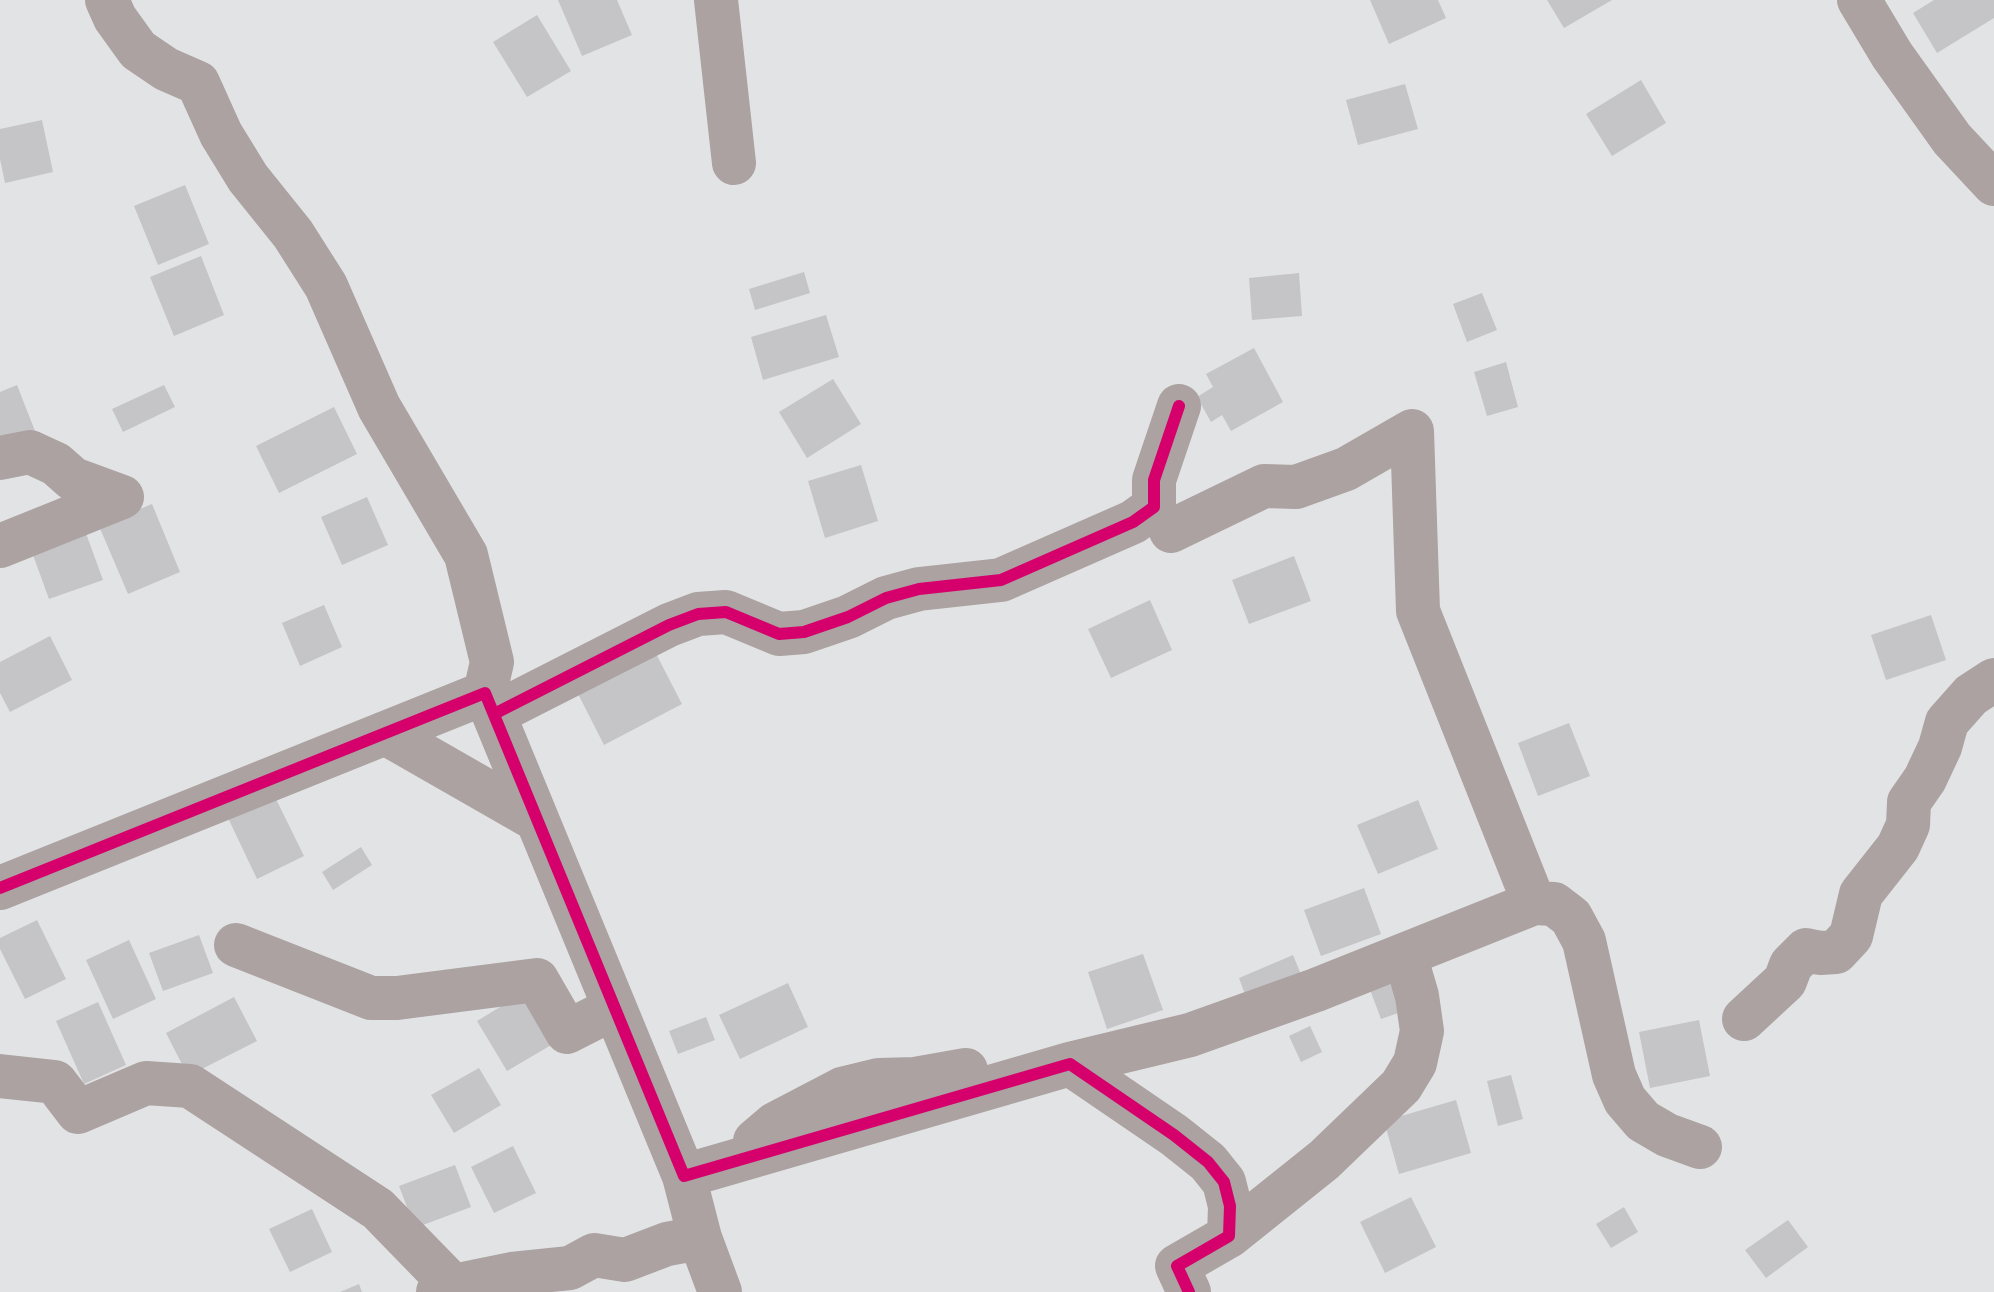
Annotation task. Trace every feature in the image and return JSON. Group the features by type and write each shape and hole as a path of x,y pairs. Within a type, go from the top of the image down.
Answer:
{"street":[{"path":"107,0 115,18 138,50 166,69 198,83 221,134 248,178 293,234 326,286 379,407 466,555 492,662 489,704 684,1176 700,1238 720,1292"},
{"path":"716,0 734,163"},
{"path":"1859,0 1892,55 1952,139 1994,184"},
{"path":"0,888 385,733 489,704 698,614 726,612 779,634 804,632 848,617 886,598 919,589 1001,580 1133,522 1154,507 1154,480 1179,406"},
{"path":"1171,531 1264,486 1296,487 1346,469 1412,431 1418,611 1534,903"},
{"path":"0,458 30,452 56,464 73,479 122,497 0,546"},
{"path":"1744,1019 1785,981 1791,965 1806,950 1836,952 1851,936 1861,894 1898,847 1908,825 1909,802 1925,779 1947,722 1971,695 1994,680"},
{"path":"385,733 537,820"},
{"path":"684,1176 1070,1064 1190,1035 1316,990 1534,903 1554,904 1571,917 1584,941 1614,1075 1625,1100 1643,1121 1667,1135 1700,1147"},
{"path":"236,945 371,998 397,998 537,980 567,1032 614,1008"},
{"path":"1189,1292 1177,1266 1229,1236 1324,1160 1401,1086 1415,1063 1422,1031 1417,996 1405,955"},
{"path":"1070,1064 1208,1162 1224,1182 1230,1206 1229,1236"},
{"path":"0,1076 55,1082 78,1112 146,1083 190,1086 378,1209 445,1289 512,1274 570,1268 594,1255 625,1260 667,1244 700,1238"}],"building":[{"path":"558,0 617,0 632,35 582,56"},
{"path":"1370,0 1438,0 1446,18 1389,44"},
{"path":"1547,0 1612,0 1564,28"},
{"path":"1934,0 1994,0 1994,18 1937,53 1913,13"},
{"path":"537,15 571,71 527,97 493,42"},
{"path":"1641,80 1666,123 1612,156 1586,114"},
{"path":"1405,84 1418,129 1358,145 1346,100"},
{"path":"42,120 53,172 5,183 0,159 0,129"},
{"path":"185,185 209,244 158,265 134,206"},
{"path":"201,256 224,315 174,336 150,277"},
{"path":"804,272 810,293 755,310 749,289"},
{"path":"1299,273 1302,316 1252,320 1249,278"},
{"path":"1482,293 1497,330 1467,342 1453,304"},
{"path":"826,315 839,357 763,380 751,337"},
{"path":"1254,348 1283,402 1231,431 1222,415 1211,422 1197,397 1213,387 1206,374"},
{"path":"1506,362 1518,407 1487,416 1474,372"},
{"path":"833,379 861,424 807,458 779,412"},
{"path":"17,385 35,431 0,445 0,392"},
{"path":"164,385 175,407 123,432 112,409"},
{"path":"334,407 357,454 279,493 256,446"},
{"path":"861,465 878,521 825,538 808,481"},
{"path":"367,497 388,545 342,565 321,517"},
{"path":"152,504 180,572 128,594 99,526"},
{"path":"83,525 103,580 49,599 29,544"},
{"path":"1294,556 1311,601 1249,624 1232,580"},
{"path":"1150,600 1172,650 1111,678 1088,629"},
{"path":"324,605 342,647 300,666 282,623"},
{"path":"1931,615 1946,660 1886,680 1871,635"},
{"path":"50,636 72,680 10,712 0,693 0,662"},
{"path":"652,646 682,704 604,745 574,686"},
{"path":"1569,723 1590,776 1538,796 1518,743"},
{"path":"274,795 304,856 257,879 228,818"},
{"path":"1418,800 1438,849 1378,874 1357,825"},
{"path":"361,847 372,865 333,890 322,872"},
{"path":"1364,888 1381,934 1321,956 1304,910"},
{"path":"37,920 66,979 25,999 0,949 0,938"},
{"path":"199,935 213,973 163,991 149,953"},
{"path":"129,940 156,999 113,1019 86,960"},
{"path":"1143,954 1163,1010 1107,1029 1088,972"},
{"path":"1293,955 1302,977 1247,1000 1239,978"},
{"path":"1389,980 1401,1012 1381,1019 1369,987"},
{"path":"788,983 808,1027 740,1059 719,1015"},
{"path":"523,993 553,1044 507,1071 477,1021"},
{"path":"234,997 257,1041 188,1076 166,1033"},
{"path":"98,1002 126,1065 84,1084 56,1021"},
{"path":"706,1017 715,1040 678,1054 669,1031"},
{"path":"1699,1020 1710,1076 1650,1088 1639,1032"},
{"path":"1310,1026 1322,1052 1301,1062 1289,1036"},
{"path":"479,1068 501,1105 454,1133 431,1095"},
{"path":"1511,1075 1523,1119 1498,1126 1487,1081"},
{"path":"1456,1100 1471,1153 1399,1174 1384,1121"},
{"path":"513,1146 536,1193 494,1213 471,1167"},
{"path":"455,1165 471,1207 415,1228 399,1186"},
{"path":"1411,1197 1436,1247 1385,1273 1360,1222"},
{"path":"1624,1207 1638,1232 1611,1248 1596,1224"},
{"path":"312,1209 332,1252 290,1272 269,1229"},
{"path":"1788,1220 1808,1247 1766,1278 1745,1250"},
{"path":"359,1284 362,1292 340,1292"}],"cycle path":[{"path":"494,714 669,625 698,614 726,612 779,634 804,632 848,617 886,598 919,589 1001,580 1133,522 1154,507 1154,480 1179,406"},
{"path":"0,888 485,693 684,1176 1070,1064 1174,1135 1208,1162 1224,1182 1230,1206 1229,1236 1177,1266 1189,1292"}]}
